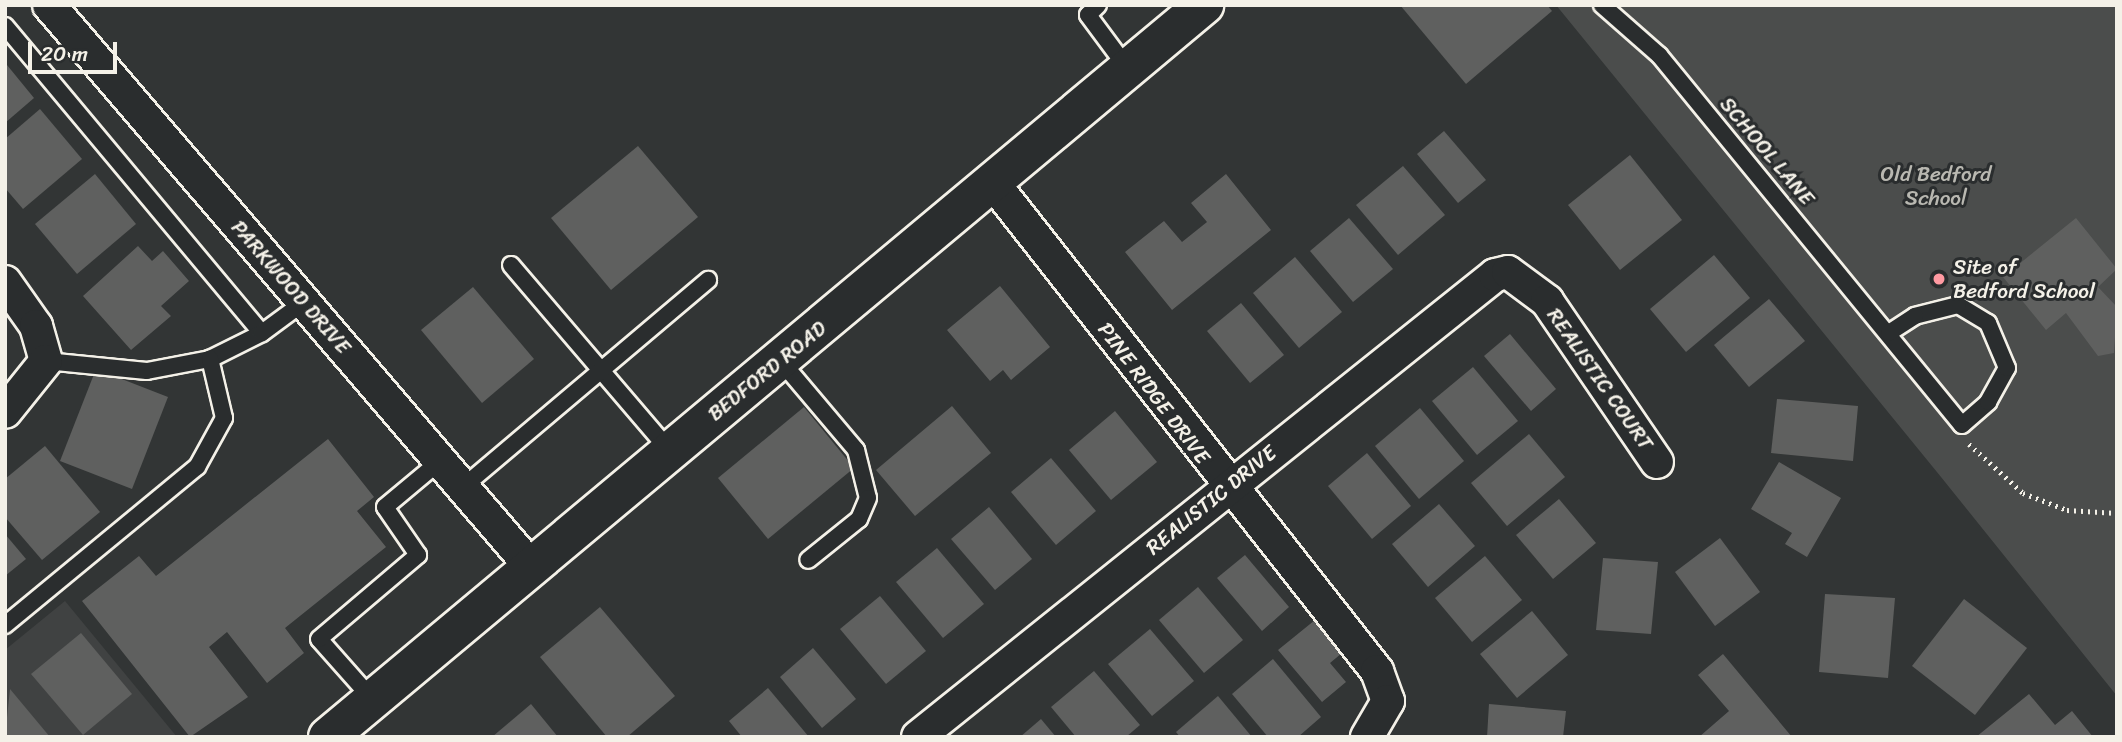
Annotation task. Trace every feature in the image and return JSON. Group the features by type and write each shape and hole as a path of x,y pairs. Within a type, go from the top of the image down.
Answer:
{"main road":[{"name":"BEDFORD ROAD","path":"328,737 994,184 1204,5"}],"street":[{"name":"PARKWOOD DRIVE","path":"49,5 532,568"},
{"name":"PINE RIDGE DRIVE","path":"994,184 1227,487 1377,671 1388,701 1367,737"},
{"name":"REALISTIC DRIVE","path":"918,737 1464,296 1508,272"},
{"name":"REALISTIC COURT","path":"1508,272 1547,302 1657,462"},
{"path":"5,282 36,326 46,361 5,412"}],"lane":[{"path":"1098,5 1088,15 1129,71"},
{"name":"SCHOOL LANE","path":"1602,5 1659,55 1962,425 1988,402 2007,368 1988,323 1958,305 1915,316 1889,333"},
{"path":"5,26 262,333"},
{"path":"511,265 670,451"},
{"path":"463,487 708,280"},
{"path":"46,361 146,372 210,359 262,333 304,302"},
{"path":"5,625 197,467 224,418 210,359"},
{"path":"780,360 856,450 868,498 859,519 808,560"},
{"path":"373,700 319,639 418,555 385,507 440,461"}],"path":[{"path":"1975,452 1998,475 2045,503 2117,513"}],"shaded area":[{"path":"65,601 177,737 5,737 5,650"}],"green space":[{"name":"Old Bedford School","path":"1556,5 2117,5 2117,696 1941,477"}],"building":[{"path":"1400,5 1547,5 1552,11 1466,84"},
{"path":"7,65 34,98 5,123 5,67"},
{"path":"40,109 82,159 23,209 5,188 5,139"},
{"path":"1444,131 1486,180 1458,203 1417,154"},
{"path":"638,146 698,217 611,290 551,218"},
{"path":"1630,155 1682,220 1620,270 1568,205"},
{"path":"1403,166 1445,215 1398,255 1356,205"},
{"path":"95,174 136,224 77,274 35,224"},
{"path":"1226,174 1271,230 1172,310 1125,252 1164,221 1182,242 1207,222 1191,203"},
{"path":"1349,218 1393,269 1353,302 1310,251"},
{"name":"Old Bedford School","path":"2076,218 2117,269 2098,287 2117,307 2114,353 2098,356 2066,313 2046,330 2003,277"},
{"path":"138,246 152,261 163,251 189,281 161,306 171,316 131,350 83,296"},
{"path":"1714,255 1750,298 1686,352 1650,309"},
{"path":"1295,257 1342,312 1299,348 1253,293"},
{"path":"1000,286 1050,347 1011,380 1003,370 990,381 947,330"},
{"path":"473,287 534,359 482,403 421,330"},
{"path":"1769,299 1805,341 1749,387 1714,345"},
{"path":"1241,303 1284,355 1250,383 1207,331"},
{"path":"1510,334 1556,389 1531,411 1484,356"},
{"path":"1473,367 1518,421 1477,455 1432,401"},
{"path":"96,369 168,397 132,489 60,461"},
{"path":"1777,399 1858,406 1853,461 1771,453"},
{"path":"952,406 991,453 915,516 876,470"},
{"path":"804,407 854,468 768,539 718,478"},
{"path":"1420,408 1464,461 1419,499 1375,446"},
{"path":"1115,411 1157,462 1111,500 1069,450"},
{"path":"1529,434 1565,477 1507,526 1471,483"},
{"path":"328,439 374,497 357,511 386,547 285,628 304,653 267,683 227,632 209,647 248,697 190,737 82,601 139,556 156,576"},
{"path":"45,446 100,512 42,560 5,517 5,479"},
{"path":"1367,453 1411,506 1372,539 1328,486"},
{"path":"1051,458 1096,511 1056,545 1011,492"},
{"path":"1779,462 1841,498 1807,557 1785,544 1792,533 1751,509"},
{"path":"1559,499 1596,543 1553,579 1516,535"},
{"path":"1439,504 1475,546 1428,587 1392,544"},
{"path":"989,507 1032,559 995,590 951,539"},
{"path":"5,534 26,559 5,576"},
{"path":"1720,538 1760,592 1715,626 1675,572"},
{"path":"937,548 984,604 943,638 896,582"},
{"path":"1245,555 1289,607 1262,631 1217,578"},
{"path":"1485,556 1522,600 1472,642 1435,598"},
{"path":"1603,558 1658,562 1651,634 1596,630"},
{"path":"1198,587 1243,640 1204,673 1159,620"},
{"path":"1825,594 1895,598 1888,678 1819,672"},
{"path":"880,596 926,651 886,684 840,629"},
{"path":"1964,599 2027,648 1975,715 1912,666"},
{"path":"600,607 675,696 627,737 607,737 540,657"},
{"path":"1532,611 1568,655 1517,698 1480,654"},
{"path":"1315,620 1342,653 1330,663 1346,682 1322,702 1278,650"},
{"path":"1150,629 1194,681 1152,716 1108,664"},
{"path":"81,633 132,694 83,735 31,674"},
{"path":"813,648 856,699 822,728 780,677"},
{"path":"1723,654 1792,737 1699,737 1729,711 1698,675"},
{"path":"1273,659 1321,717 1298,737 1268,737 1232,694"},
{"path":"1094,671 1140,725 1126,737 1076,737 1051,707"},
{"path":"768,688 809,737 742,737 729,721"},
{"path":"10,689 50,737 5,737"},
{"path":"2029,694 2055,725 2072,711 2093,737 1976,737"},
{"path":"1218,696 1252,737 1180,737 1176,732"},
{"path":"531,704 558,737 492,737"},
{"path":"1489,704 1566,711 1563,737 1487,737"},
{"path":"1041,719 1056,737 1020,737"}],"place":[{"name":"Site of Bedford School","path":"1939,279"}]}
